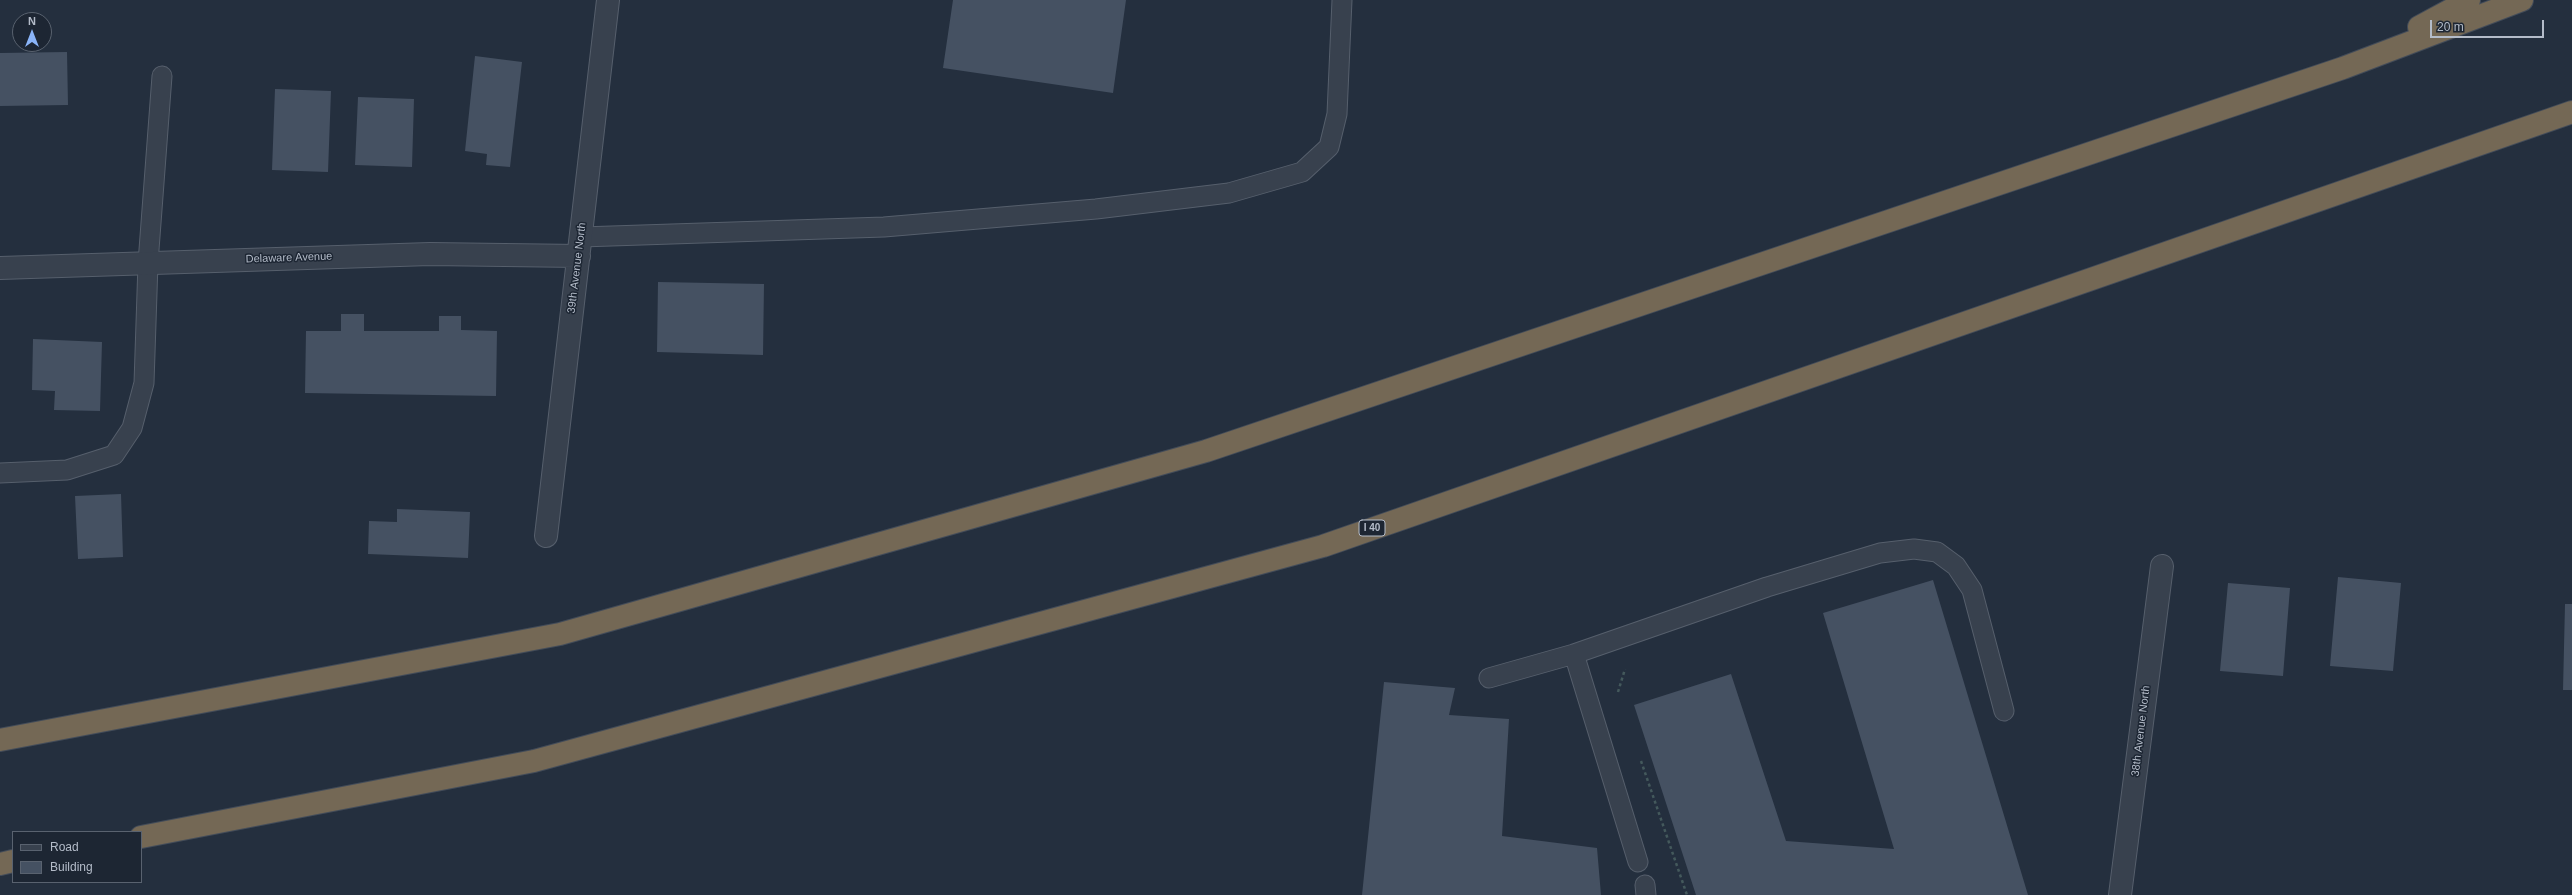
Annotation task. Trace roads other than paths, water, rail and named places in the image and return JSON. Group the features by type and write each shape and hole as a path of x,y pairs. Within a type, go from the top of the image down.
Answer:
{"highway":[{"path":"2343,68 2469,0"},
{"path":"0,740 560,634 1206,451 2343,68 2522,0"},
{"name":"I 40","path":"142,837 534,761 1323,546 2572,112"},
{"path":"0,864 12,861"}],"street":[{"name":"39th Avenue North","path":"546,536 608,0"},
{"name":"Delaware Avenue","path":"0,268 430,254 580,247"},
{"name":"38th Avenue North","path":"2120,895 2162,566"}],"lane":[{"path":"580,247 884,227 1096,209 1229,192 1302,172 1329,147 1334,127 1337,114 1342,0"},
{"path":"0,473 67,470 114,455 132,428 144,383 148,263 162,76"},
{"path":"1489,678 1574,654 1767,587 1880,553 1914,549 1937,552 1956,566 1972,590 2004,711"},
{"path":"1574,654 1638,862"}]}
